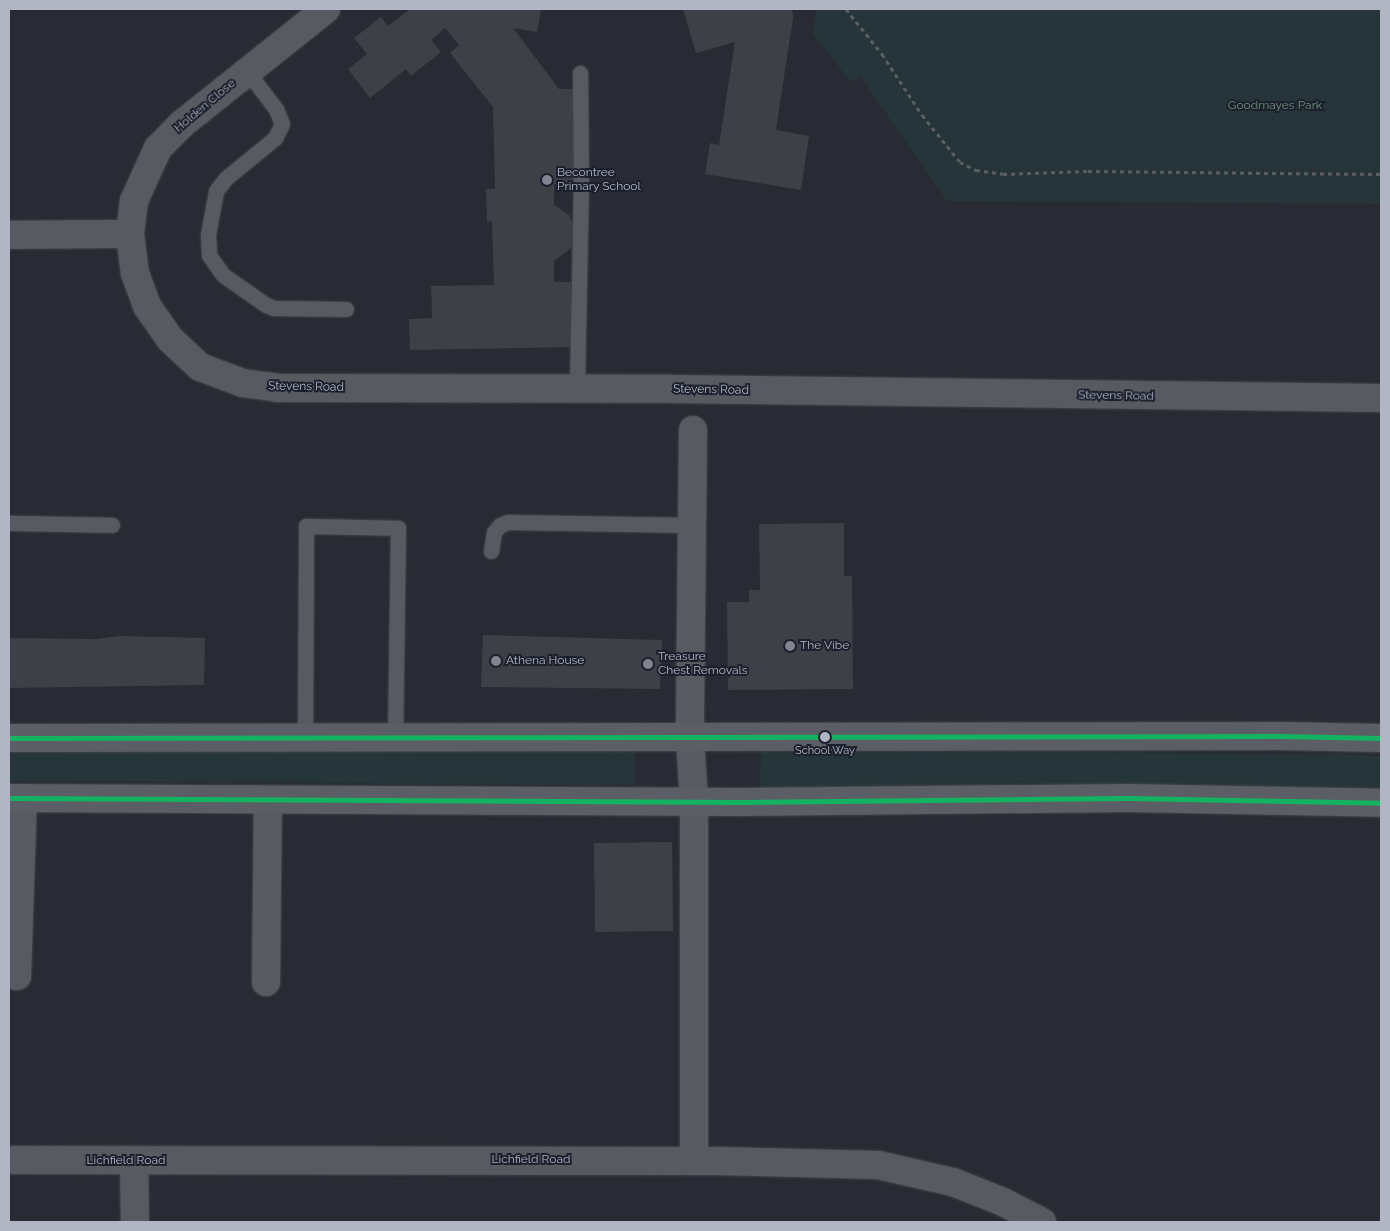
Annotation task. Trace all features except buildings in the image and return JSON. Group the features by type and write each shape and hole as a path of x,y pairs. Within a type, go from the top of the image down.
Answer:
{"street":[{"name":"Holden Close","path":"130,234 134,201 158,148 182,124 326,9"},
{"path":"9,235 130,234"},
{"name":"Stevens Road","path":"130,234 135,273 146,306 170,339 200,367 243,383 277,388 577,388 1381,398"},
{"path":"693,430 690,738 694,801 694,1161"},
{"path":"9,738 1261,736 1381,738"},
{"path":"17,976 16,798 268,801 694,801 1128,798 1381,803"},
{"path":"266,982 268,801"},
{"name":"Lichfield Road","path":"9,1160 694,1161 878,1165 953,1182 1001,1200 1042,1222"},
{"path":"134,1161 135,1222"}],"lane":[{"path":"248,71 276,109 282,124 275,138 226,178 216,191 208,235 209,255 222,275 274,308 346,309"},
{"path":"577,388 581,186 580,73"},
{"path":"491,551 494,532 500,525 508,522 693,525"},
{"path":"9,523 112,525"},
{"path":"305,738 306,526 398,528 395,738"}],"path":[{"path":"846,9 882,54 922,115 960,162 976,170 1003,174 1088,171 1381,174"}],"green space":[{"name":"Goodmayes Park","path":"816,9 1381,9 1381,204 947,201 860,76 851,82 813,34"},
{"path":"9,748 635,751 635,785 9,781"},
{"path":"761,751 1353,754 1381,757 1381,791 1257,786 760,788"}],"transit line":[{"path":"9,738 1281,736 1381,738"},
{"path":"9,798 741,802 1128,798 1381,803"}],"place":[{"name":"Becontree Primary School","path":"547,180"},
{"name":"The Vibe","path":"790,646"},
{"name":"Athena House","path":"496,661"},
{"name":"Treasure Chest Removals","path":"648,664"},
{"name":"School Way","path":"825,737"}]}
